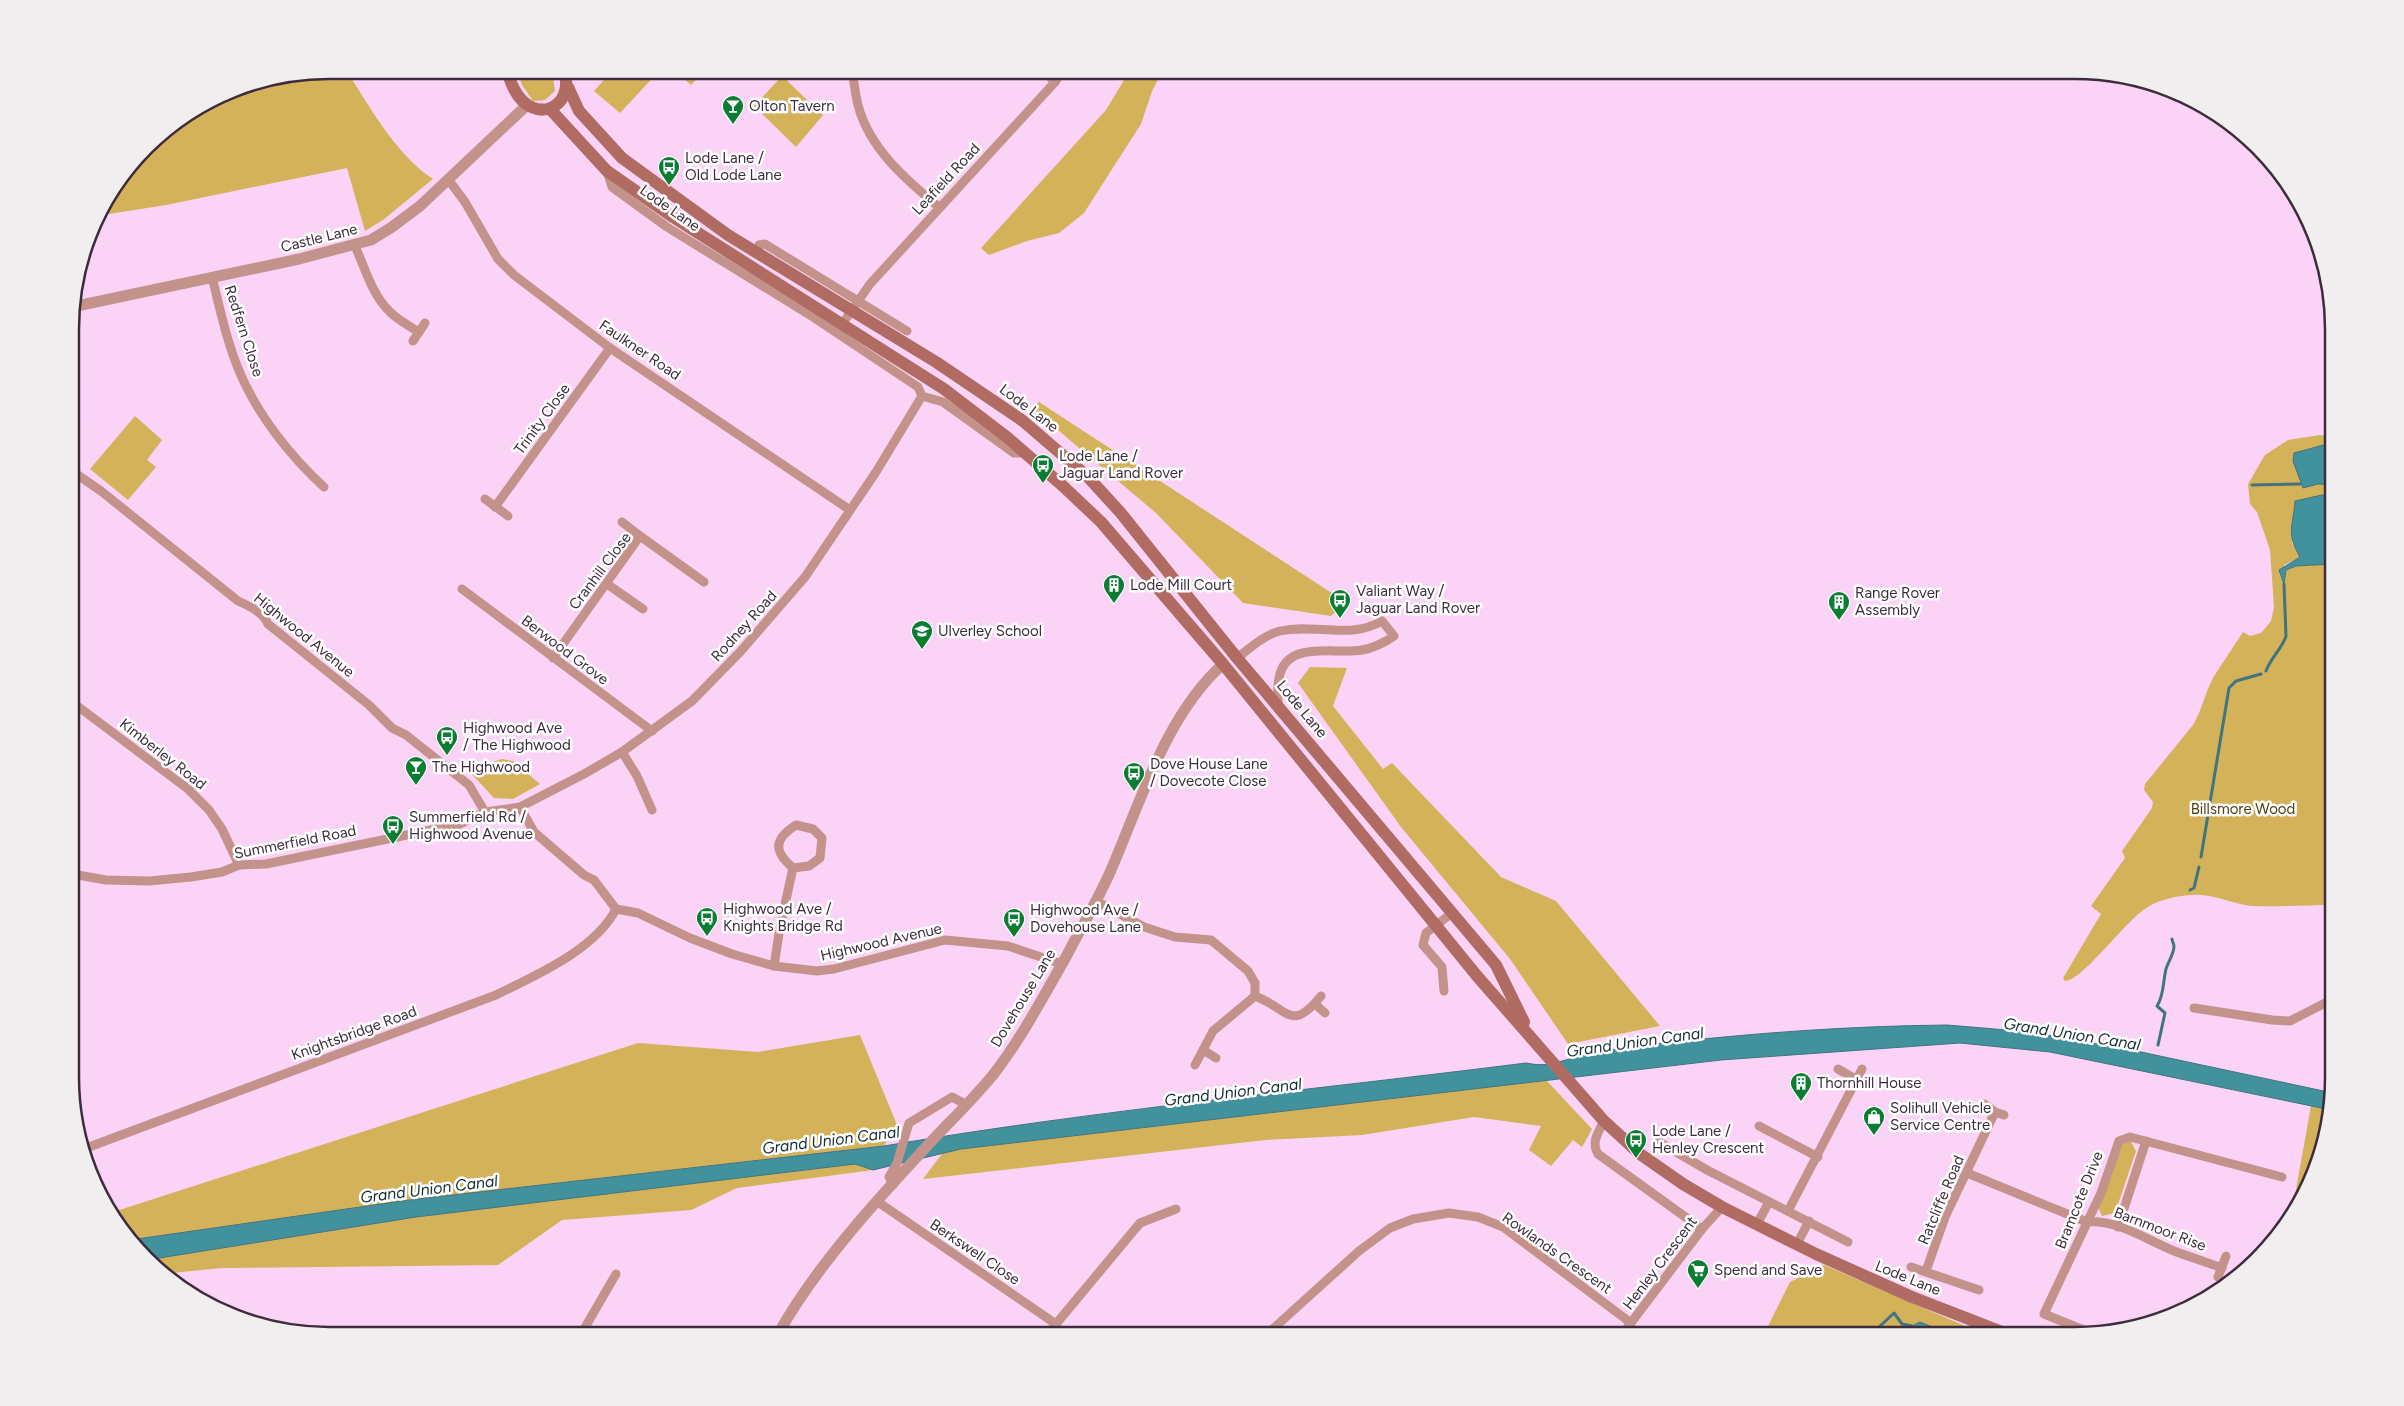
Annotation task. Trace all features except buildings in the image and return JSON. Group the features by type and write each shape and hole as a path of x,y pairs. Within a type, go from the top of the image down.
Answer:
{"main road":[{"path":"511,79 519,96 527,105 534,109 550,109 560,102 568,87"},
{"name":"Lode Lane","path":"566,79 579,110 622,158 684,205 756,251 856,305 1023,421 1088,477 1120,512 1237,658 1496,965 1532,1038"},
{"name":"Lode Lane","path":"550,109 607,171 673,217 843,323 944,389 1025,453 1101,522 1223,664 1437,924 1477,976 1604,1121 1640,1154 1683,1184 1722,1207 1861,1276 1988,1327"},
{"path":"1223,664 1237,658"}],"street":[{"path":"854,79 858,106 869,133 901,174 939,207"},
{"path":"1052,79 1055,82"},
{"name":"Leafield Road","path":"843,323 870,284 1057,79"},
{"name":"Castle Lane","path":"80,305 355,246 371,240 392,227 448,179 527,105"},
{"name":"Lode Lane","path":"607,171 612,187 667,227 813,317 918,387 922,396 943,402 1014,453 1025,453"},
{"name":"Faulkner Road","path":"448,179 498,259 514,275 610,348 850,510"},
{"path":"355,246 380,300 389,312 419,332"},
{"name":"Redfern Close","path":"212,276 240,373 258,408 294,456 324,487"},
{"path":"856,305 907,330"},
{"path":"413,341 425,323"},
{"name":"Trinity Close","path":"495,507 610,348"},
{"name":"Rodney Road","path":"520,807 622,752 692,701 759,630 805,577 922,396"},
{"name":"Highwood Avenue","path":"79,476 101,490 238,601 250,606 266,619 268,624 370,706 392,728 406,735 464,781 478,798 485,812"},
{"path":"485,499 508,516"},
{"path":"622,522 640,536"},
{"name":"Cranhill Close","path":"553,658 640,536 704,582"},
{"path":"607,584 643,609"},
{"name":"Berwood Grove","path":"462,589 652,731"},
{"path":"1237,658 1257,643 1279,631 1324,630 1343,632 1371,627 1382,621 1394,636 1378,646 1361,650 1303,651 1288,660 1279,677 1278,705"},
{"name":"Dovehouse Lane","path":"783,1327 804,1294 878,1202 967,1105 1011,1050 1062,964 1096,901 1180,715 1204,681 1223,664"},
{"name":"Kimberley Road","path":"79,707 188,789 209,810 222,829 239,865"},
{"path":"622,752 652,810"},
{"path":"520,807 534,832 584,875 594,880 616,909"},
{"name":"Summerfield Road","path":"79,875 106,880 149,881 206,874 239,865 266,864 460,824 485,812 520,807"},
{"path":"796,825 813,829 822,838 820,858 809,866 793,868 782,858 779,851 779,840 785,832 796,825"},
{"path":"774,966 793,868"},
{"path":"1096,901 1144,927 1175,937 1211,940 1248,971 1255,983 1255,996"},
{"name":"Highwood Avenue","path":"616,909 638,913 698,942 774,966 817,971 834,969 945,940 1008,946 1062,964"},
{"name":"Knightsbridge Road","path":"89,1147 496,995 550,968 582,946 604,928 616,909"},
{"path":"1444,991 1442,967 1423,945 1426,933 1452,912"},
{"path":"1255,996 1269,1001 1288,1015 1297,1017 1307,1014 1321,996"},
{"path":"1195,1065 1213,1031 1255,996"},
{"path":"1315,1004 1326,1013"},
{"path":"2194,1008 2290,1021 2325,1004"},
{"path":"1203,1050 1216,1058"},
{"path":"1838,1069 1856,1080"},
{"path":"1788,1211 1862,1069"},
{"path":"894,1185 889,1177 897,1163 907,1126 952,1097 967,1105"},
{"path":"1984,1104 1995,1112 2004,1115"},
{"name":"Ratcliffe Road","path":"1926,1271 1946,1217 1995,1112"},
{"path":"1604,1121 1594,1140 1594,1147 1598,1154 1702,1228"},
{"path":"1758,1126 1818,1156"},
{"name":"Bramcote Drive","path":"2076,1327 2044,1314 2101,1193 2119,1141 2130,1137 2282,1177"},
{"path":"2118,1227 2146,1141"},
{"path":"1659,1142 1707,1170 1848,1242"},
{"name":"Barnmoor Rise","path":"1967,1173 2087,1222 2100,1220 2176,1252 2222,1268"},
{"name":"Berkswell Close","path":"878,1202 1056,1324"},
{"path":"1757,1224 1769,1202"},
{"name":"Henley Crescent","path":"1628,1327 1702,1228 1722,1207"},
{"path":"1054,1327 1140,1223 1176,1210"},
{"name":"Rowlands Crescent","path":"1275,1327 1359,1250 1390,1228 1413,1219 1449,1213 1478,1217 1504,1227 1631,1323"},
{"path":"1797,1244 1809,1222"},
{"path":"2218,1277 2226,1256"},
{"name":"Lode Lane","path":"1911,1267 1980,1290"},
{"path":"585,1327 616,1274"}],"green space":[{"path":"312,79 352,79 396,144 407,157 433,179 383,220 365,231 347,168 166,205 107,214 130,176 176,130 204,112 248,92 264,87"},
{"path":"520,79 553,79 555,91 545,100 533,101"},
{"path":"605,79 652,79 620,113 594,91"},
{"path":"684,79 697,79 691,85"},
{"path":"779,79 785,79 823,115 796,147 754,106"},
{"path":"1125,79 1158,79 1152,91 1141,124 1084,213 1059,233 1027,241 989,255 981,248 1106,110"},
{"path":"1039,402 1347,603 1331,616 1243,603 1156,513 1032,408"},
{"path":"135,416 162,440 147,460 156,467 128,500 90,469"},
{"name":"Billsmore Wood","path":"2325,436 2325,496 2295,501 2292,543 2301,557 2284,565 2284,584 2286,570 2296,566 2325,564 2325,905 2253,906 2201,895 2164,900 2143,910 2084,970 2065,981 2063,978 2101,914 2091,906 2125,858 2122,851 2152,808 2153,802 2144,790 2145,784 2193,725 2213,678 2243,632 2250,636 2261,633 2271,621 2274,607 2270,550 2257,512 2250,504 2248,484 2265,455 2288,440"},
{"path":"1310,667 1347,668 1333,706 1383,769 1392,763 1501,877 1556,901 1660,1026 1568,1044 1510,959 1401,827 1298,683"},
{"path":"502,759 513,761 540,784 513,799 494,798 467,769"},
{"path":"860,1035 897,1125 884,1146 409,1200 138,1239 118,1211 638,1043 758,1052"},
{"path":"1546,1080 1592,1129 1582,1147 1573,1140 1551,1166 1529,1150 1541,1126 1474,1117 1362,1135 1265,1140 923,1179 944,1151"},
{"path":"2311,1106 2323,1108 2312,1158 2295,1197"},
{"path":"2125,1142 2131,1142 2136,1151 2115,1213 2102,1216 2098,1207 2120,1146"},
{"path":"855,1164 873,1170 737,1188 691,1210 562,1220 498,1265 222,1268 173,1273 157,1258 416,1217"},
{"path":"1824,1265 1967,1327 1768,1327 1790,1282"}],"shaded area":[{"path":"2325,445 2325,484 2318,484 2303,488 2293,461 2294,453"},
{"path":"2325,495 2325,564 2296,566 2286,570 2284,584 2279,570 2300,557 2292,536 2295,501"},
{"path":"1947,1025 2031,1032 2141,1052 2325,1091 2323,1108 2050,1052 1960,1043 1721,1060 961,1149 873,1170 855,1164 416,1217 157,1258 138,1239 409,1200 884,1146 1124,1111 1526,1063 1541,1065 1628,1047 1801,1031"},
{"path":"1920,1322 1932,1327 1912,1327"}],"waterway":[{"path":"2252,485 2300,484"},
{"path":"2266,671 2286,636 2284,584"},
{"path":"2201,857 2229,688 2236,681 2261,674"},
{"path":"2190,890 2194,888 2199,867"},
{"path":"2158,1045 2165,1013 2157,1006 2162,993 2166,969 2174,949 2172,939"},
{"path":"1879,1327 1894,1313 1902,1324 1912,1326"}],"place":[{"name":"Olton Tavern","path":"733,125"},
{"name":"Lode Lane / Old Lode Lane","path":"669,186"},
{"name":"Lode Lane / Jaguar Land Rover","path":"1043,484"},
{"name":"Lode Mill Court","path":"1114,604"},
{"name":"Valiant Way / Jaguar Land Rover","path":"1340,619"},
{"name":"Range Rover Assembly","path":"1839,621"},
{"name":"Ulverley School","path":"922,650"},
{"name":"Highwood Ave / The Highwood","path":"447,756"},
{"name":"The Highwood","path":"416,786"},
{"name":"Dove House Lane / Dovecote Close","path":"1134,792"},
{"name":"Summerfield Rd / Highwood Avenue","path":"393,845"},
{"name":"Highwood Ave / Knights Bridge Rd","path":"707,937"},
{"name":"Highwood Ave / Dovehouse Lane","path":"1014,938"},
{"name":"Thornhill House","path":"1801,1102"},
{"name":"Solihull Vehicle Service Centre","path":"1874,1136"},
{"name":"Lode Lane / Henley Crescent","path":"1636,1159"},
{"name":"Spend and Save","path":"1698,1289"}],"water label":[{"name":"Grand Union Canal","path":"2072,1034"},
{"name":"Grand Union Canal","path":"1635,1042"},
{"name":"Grand Union Canal","path":"1233,1092"},
{"name":"Grand Union Canal","path":"831,1140"},
{"name":"Grand Union Canal","path":"429,1189"}]}
